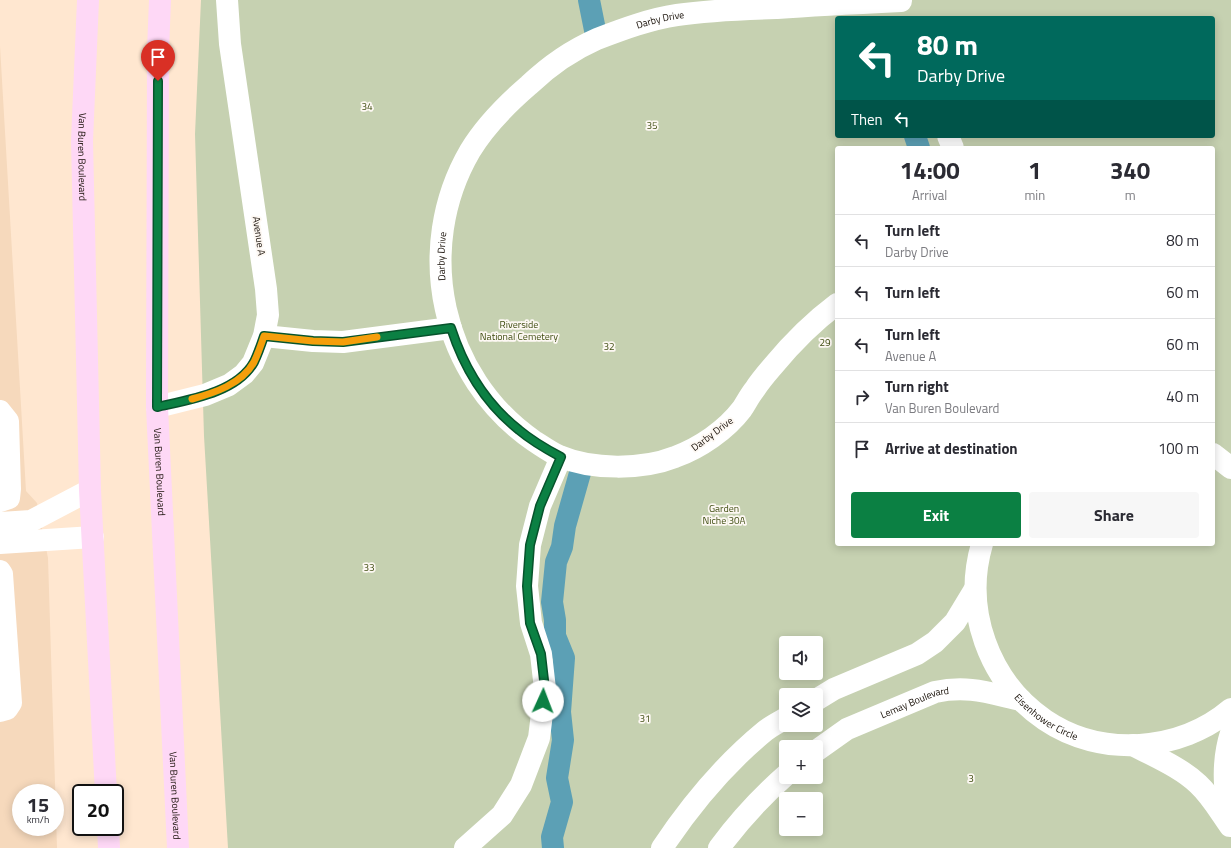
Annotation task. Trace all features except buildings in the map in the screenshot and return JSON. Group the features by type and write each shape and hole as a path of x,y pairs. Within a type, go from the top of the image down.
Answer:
{"main road":[{"name":"Van Buren Boulevard","path":"88,0 82,141 90,490 106,784"},
{"name":"Van Buren Boulevard","path":"160,0 158,58 157,407 178,848"},
{"path":"108,836 109,848"}],"street":[{"name":"Avenue A","path":"157,407 204,395 229,385 244,374 253,363 264,336 268,315 266,289 230,44 227,0"},
{"name":"Darby Drive","path":"835,306 789,347 754,390 741,410 726,426 689,452 667,460 632,466 605,467 561,457 541,446 518,430 500,413 482,392 466,366 446,311 441,280 440,259 443,230 449,202 457,179 471,151 491,123 514,98 543,71 568,54 595,40 626,28 676,15 713,11 902,6"},
{"path":"264,336 313,341 343,342 451,328"},
{"path":"0,411 8,421 10,489 9,498 0,501"},
{"path":"1215,456 1231,468"},
{"path":"465,848 502,815 521,785 539,738 545,689 541,654 530,623 527,586 529,552 540,506 561,457"},
{"path":"0,524 31,521 90,490"},
{"path":"0,543 93,537"},
{"name":"Eisenhower Circle","path":"981,546 977,559 975,590 978,620 987,650 1002,677 1021,700 1045,720 1072,734 1102,743 1132,745 1163,742 1193,733 1219,718 1231,709"},
{"path":"0,571 2,574 10,703 7,709 0,711"},
{"path":"823,696 834,689 917,654 935,642 955,622 975,590"},
{"name":"Lemay Boulevard","path":"823,746 847,729 935,692 949,689 971,689 1021,700"},
{"path":"662,848 675,828 699,797 730,764 766,730 779,722"},
{"path":"1230,828 1224,770 1226,749 1231,733"},
{"path":"1132,745 1171,765 1199,785 1230,828"},
{"path":"719,848 732,830 761,797 779,781"}],"shaded area":[{"path":"0,46 26,491 37,503 48,558 55,784 12,784 12,836 57,836 57,848 0,848"}],"green space":[{"name":"Riverside National Cemetery","path":"201,0 1231,0 1231,848 228,848 204,436 195,134"}],"waterway":[{"path":"589,0 595,30"},
{"path":"916,138 918,146"},
{"path":"553,848 552,837 562,802 557,778 563,740 560,712 564,658 555,636 555,620 552,602 556,562 562,547 565,526 580,473"}],"slow traffic":[{"path":"192,399 229,385 244,374 253,363 264,336 313,341 343,342 377,337"}],"route":[{"path":"158,81 157,407 204,395 229,385 244,374 253,363 264,336 313,341 343,342 451,328 466,366 482,392 500,413 518,430 541,446 561,457 540,506 530,545 527,586 530,623 541,654 545,689 543,701"}],"park label":[{"name":"34","path":"367,106"},
{"name":"35","path":"652,125"},
{"name":"29","path":"825,342"},
{"name":"32","path":"609,346"},
{"name":"Garden Niche 30A","path":"724,514"},
{"name":"33","path":"369,567"},
{"name":"31","path":"645,718"},
{"name":"3","path":"971,778"}]}
